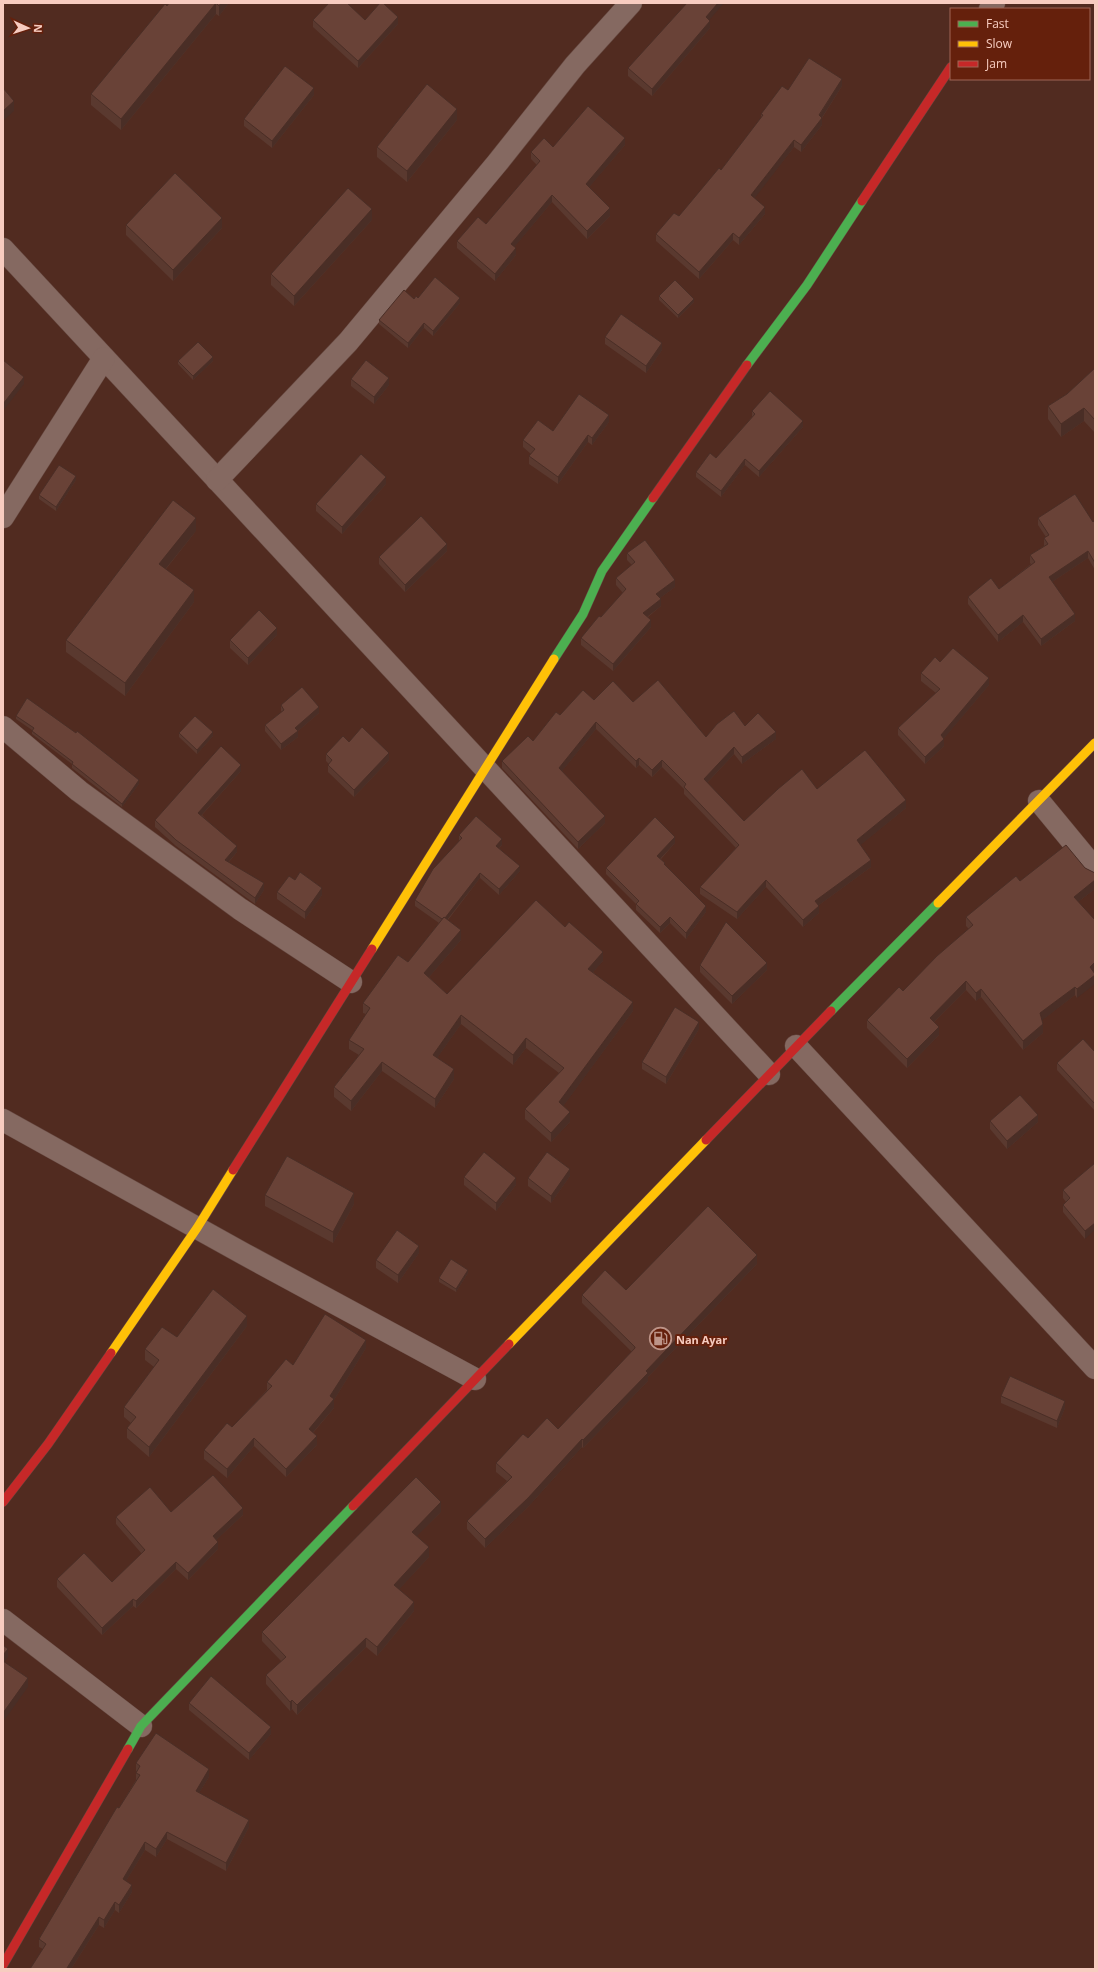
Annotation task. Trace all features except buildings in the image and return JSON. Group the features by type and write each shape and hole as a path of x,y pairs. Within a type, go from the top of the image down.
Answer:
{"street":[{"path":"217,480 348,342 498,162 575,65 631,3"},
{"path":"3,1502 48,1444 197,1228 583,614 602,571 725,395 807,285 950,69"},
{"path":"3,249 769,1074"},
{"path":"3,517 104,358"},
{"path":"3,727 79,791 240,909 351,982"},
{"path":"3,1965 141,1726 796,1046 1095,743"},
{"path":"1039,800 1095,869"},
{"path":"796,1046 1095,1368"},
{"path":"3,1120 197,1228 475,1378"},
{"path":"3,1620 141,1726"}],"traffic: fast":[{"path":"747,365 807,285 862,201"},
{"path":"554,659 583,614 602,571 653,498"},
{"path":"831,1011 938,903"},
{"path":"128,1749 141,1726 353,1506"}],"traffic: slow":[{"path":"372,949 554,659"},
{"path":"938,903 1095,743"},
{"path":"509,1344 706,1140"},
{"path":"111,1353 197,1228 233,1170"}],"traffic: jam":[{"path":"862,201 950,69"},
{"path":"653,498 747,365"},
{"path":"233,1170 372,949"},
{"path":"706,1140 831,1011"},
{"path":"353,1506 509,1344"},
{"path":"3,1502 48,1444 111,1353"},
{"path":"3,1965 128,1749"}],"place":[{"name":"Nan Ayar","path":"660,1339"}]}
